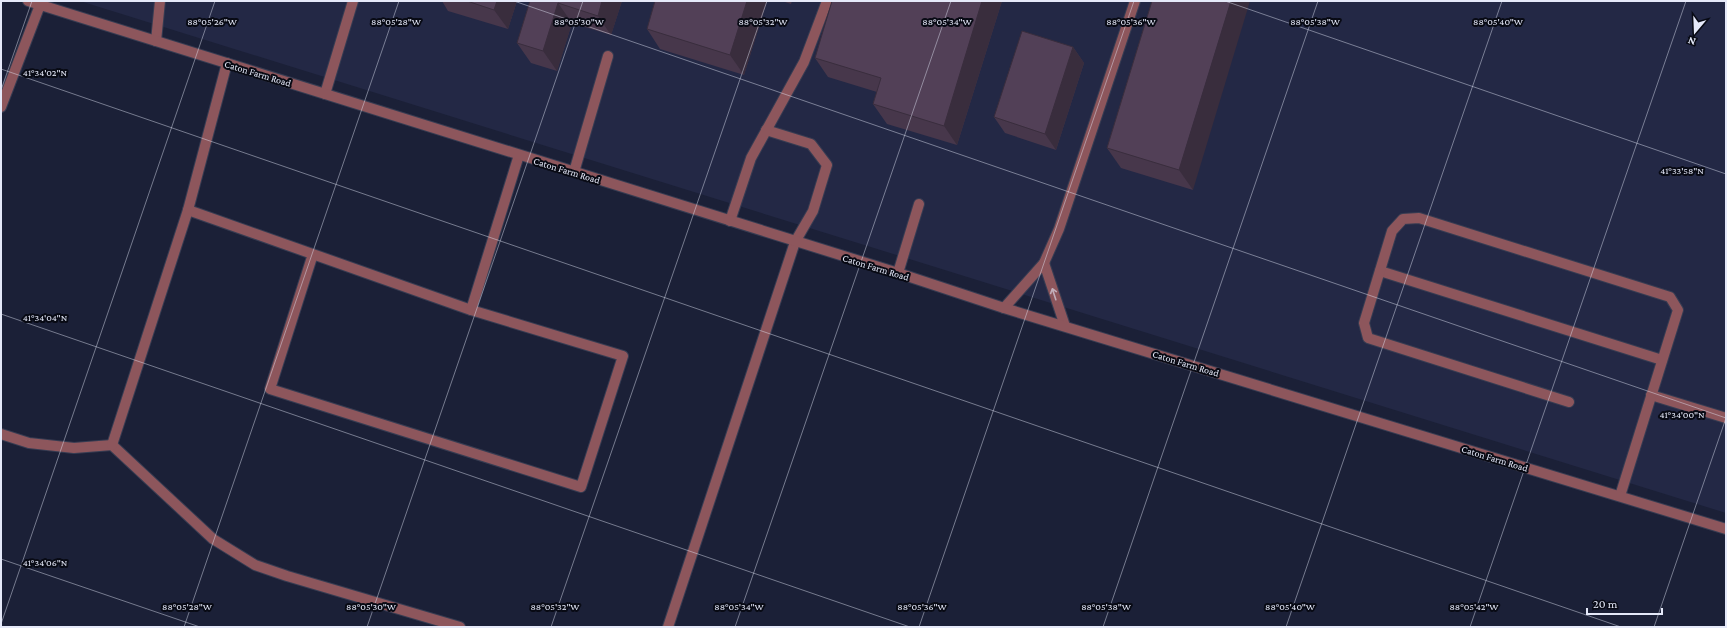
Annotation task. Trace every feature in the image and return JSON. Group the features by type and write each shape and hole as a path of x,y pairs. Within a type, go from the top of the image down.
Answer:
{"street":[{"name":"Caton Farm Road","path":"28,1 898,273 1004,308 1726,529"},
{"path":"156,41 160,1"},
{"path":"325,94 353,1"},
{"path":"730,221 751,158 804,62 827,1"},
{"path":"1004,308 1044,262 1058,229 1135,1"},
{"path":"1,107 40,5"},
{"path":"574,172 608,56"},
{"path":"112,445 188,210 227,63"},
{"path":"668,627 795,242 813,211 827,165 811,144 766,130"},
{"path":"471,310 519,155"},
{"path":"898,273 919,204"},
{"path":"188,210 313,254 471,310 623,356 581,487 270,389 313,254"},
{"path":"1569,402 1368,338 1364,322 1392,231 1403,219 1419,218 1670,297 1678,310 1620,496"},
{"path":"1044,262 1065,326"},
{"path":"1380,271 1662,360"},
{"path":"1651,395 1726,418"},
{"path":"1,434 28,443 66,447 112,445 213,539 255,565 287,576 460,627"}],"shaded area":[{"path":"80,1 1726,1 1726,513"}],"building":[{"path":"467,1 497,1 494,10"},
{"path":"530,1 602,1 598,16 558,3 543,51 517,43"},
{"path":"655,1 747,1 730,55 647,29"},
{"path":"832,1 982,1 944,126 873,104 881,78 815,58"},
{"path":"1152,1 1231,1 1179,170 1107,148"},
{"path":"1022,31 1073,47 1045,134 994,117"}]}
